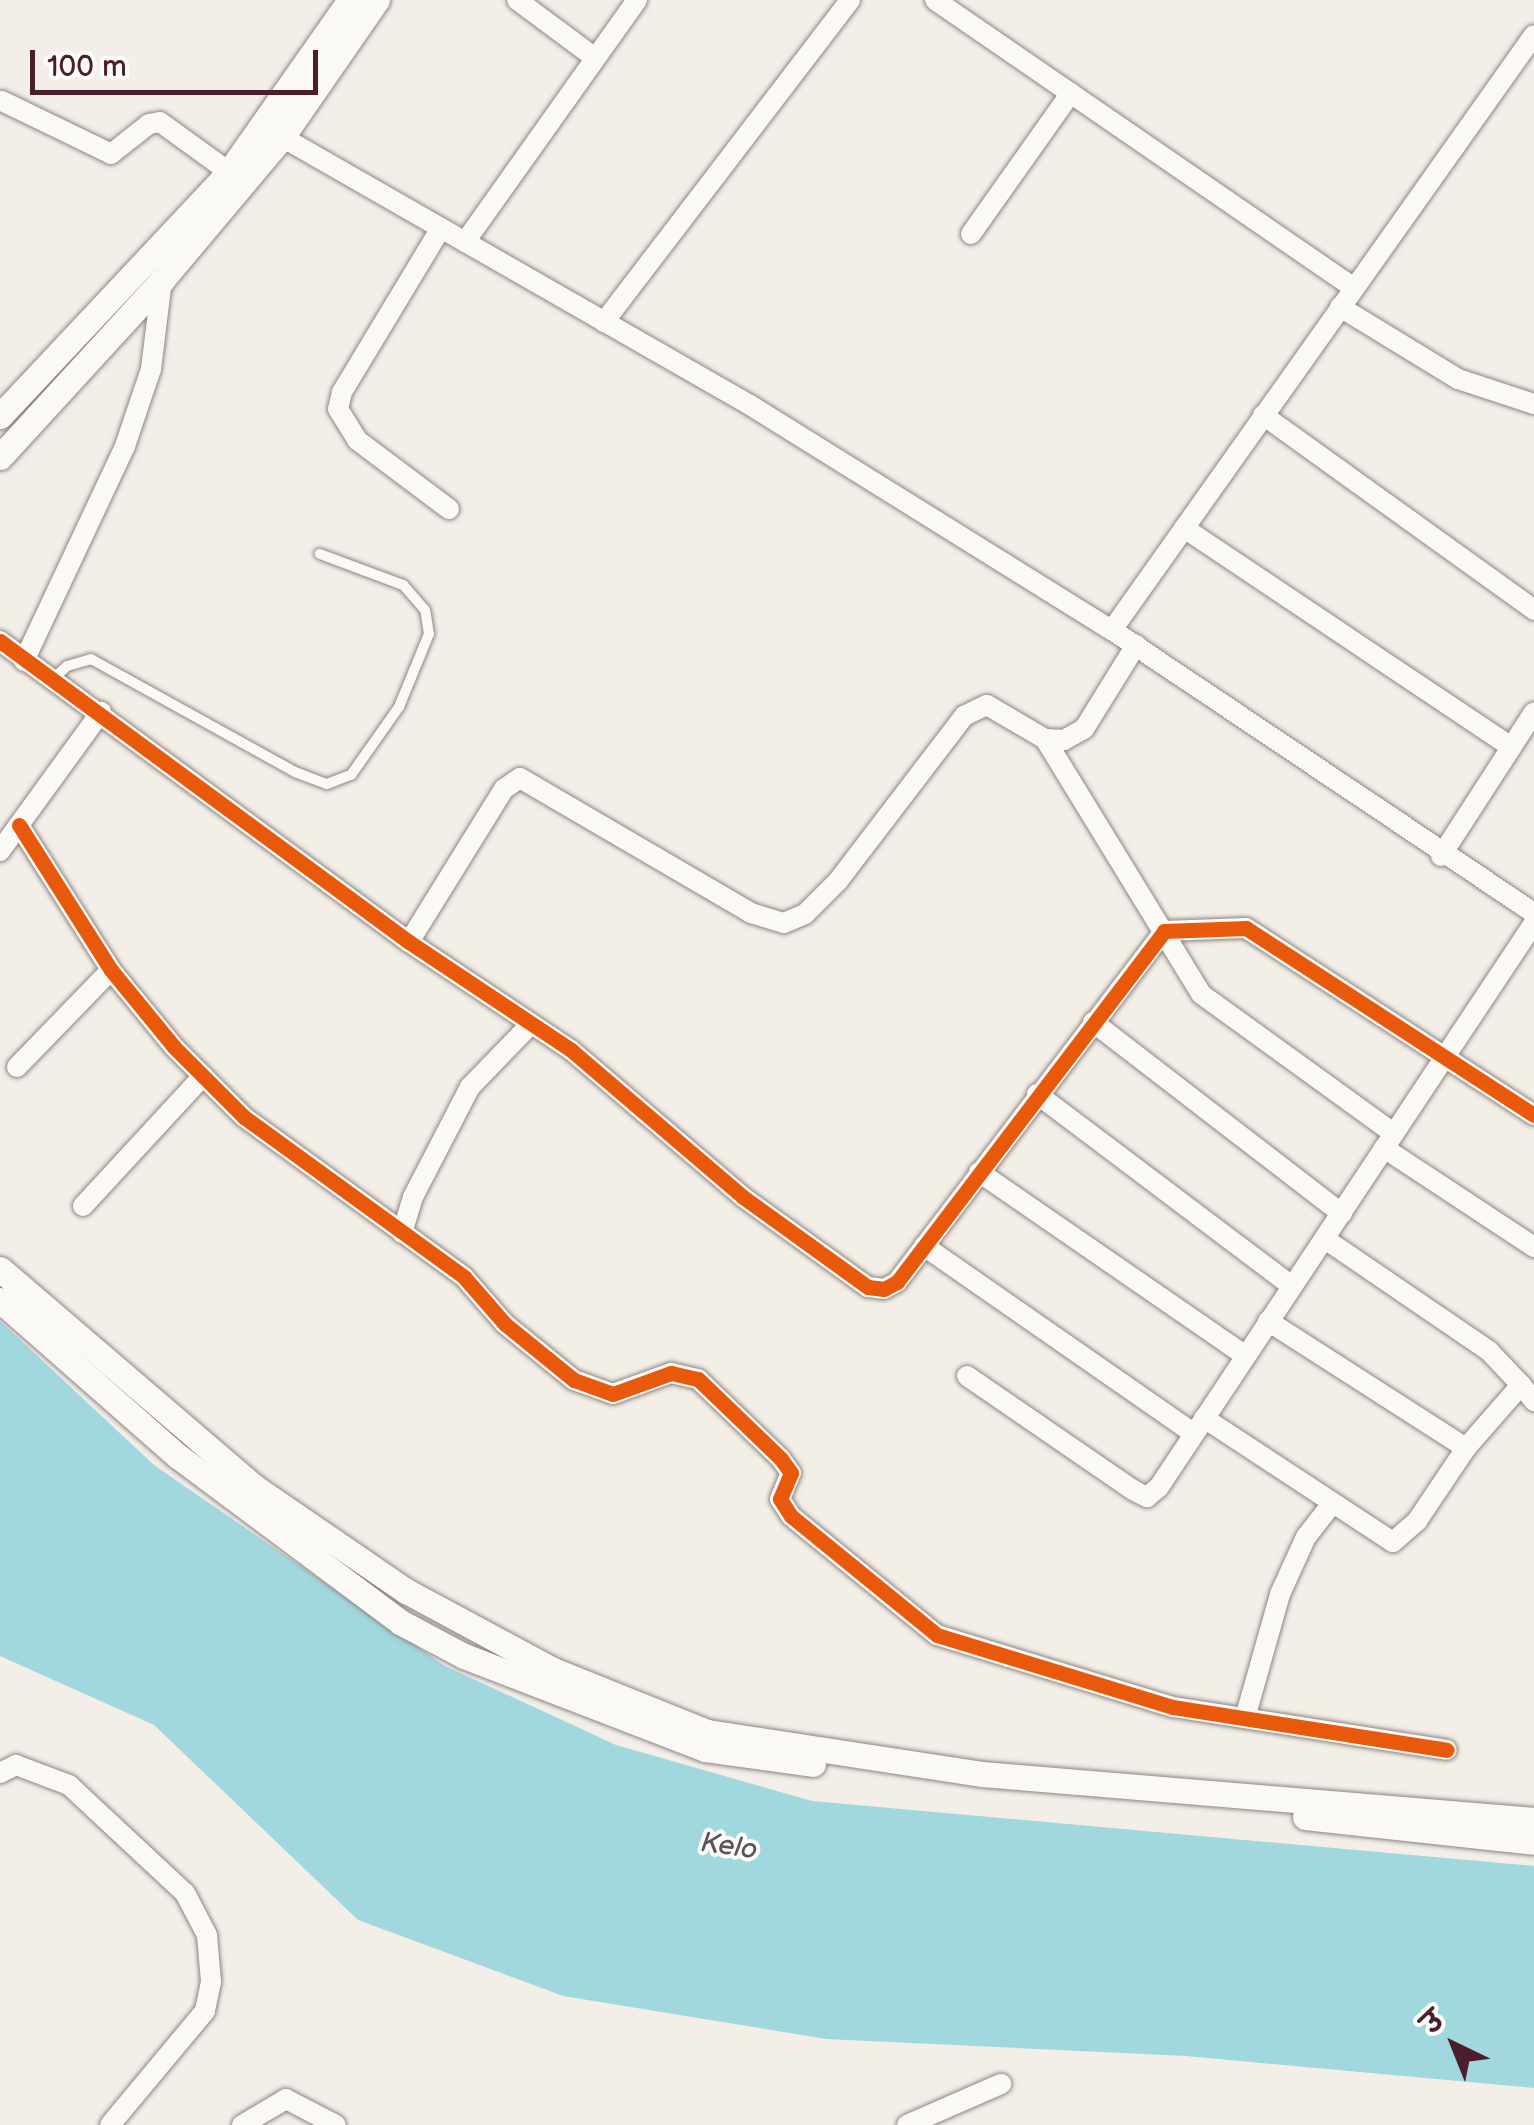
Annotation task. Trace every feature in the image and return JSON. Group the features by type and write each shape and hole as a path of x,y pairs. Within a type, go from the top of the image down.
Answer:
{"street":[{"path":"0,416 230,172 350,0"},
{"path":"0,457 162,280 282,137 378,0"},
{"path":"517,0 595,58"},
{"path":"465,242 637,0"},
{"path":"604,322 850,0"},
{"path":"935,0 1354,288"},
{"path":"1112,630 1534,35"},
{"path":"971,234 1071,93"},
{"path":"2,100 111,154 149,124 160,122 230,172"},
{"path":"282,137 604,322 1112,630 1441,856 1534,913"},
{"path":"441,228 342,392 338,409 357,440 449,509"},
{"path":"24,661 125,446 151,369 162,280"},
{"path":"1340,307 1458,379 1534,404"},
{"path":"1264,415 1534,610"},
{"path":"1184,528 1511,748"},
{"path":"0,641 408,942 528,1027 571,1050 744,1198 868,1287 884,1290 897,1282 1164,930"},
{"path":"408,942 504,789 520,778 751,913 784,923 805,914 838,881 976,707 987,705 1045,739 1064,740 1084,729 1136,645"},
{"path":"0,851 101,712"},
{"path":"1441,856 1534,712"},
{"path":"1045,739 1218,1012 1534,1247"},
{"path":"18,826 112,970 244,1118 464,1276 506,1324 574,1380 613,1394 671,1374 698,1380 791,1473 780,1499 791,1516 937,1636 1173,1707 1447,1750"},
{"path":"967,1376 1146,1496 1342,1214 1534,922"},
{"path":"1164,930 1246,928 1534,1116"},
{"path":"16,1067 112,970"},
{"path":"1093,1022 1342,1214"},
{"path":"402,1233 412,1197 470,1087 528,1027"},
{"path":"83,1206 203,1076"},
{"path":"1037,1094 1292,1286"},
{"path":"980,1172 1244,1354"},
{"path":"924,1246 1198,1426 1393,1542 1417,1521 1466,1448 1528,1393 1489,1351 1325,1239"},
{"path":"0,1269 258,1489 406,1591 553,1670 707,1732 982,1774 1534,1820"},
{"path":"0,1300 179,1458 400,1622 464,1656 705,1749 1534,1842"},
{"path":"1268,1321 1466,1448"},
{"path":"1245,1718 1280,1594 1306,1537 1330,1506"},
{"path":"0,1773 16,1765 69,1785 185,1892 207,1936 211,1982 205,2011 110,2125"},
{"path":"908,2125 1001,2084"},
{"path":"242,2125 286,2099 336,2125"}],"lane":[{"path":"52,680 67,666 91,659 295,772 327,784 351,774 399,707 429,634 425,610 403,586 320,554"}],"water":[{"name":"Kelo","path":"0,1321 154,1465 445,1666 616,1745 812,1801 1534,1866 1534,2088 1186,2056 826,2039 563,1996 358,1920 154,1725 0,1656"}],"cycle path":[{"path":"0,641 409,942 571,1050 743,1197 868,1287 884,1289 897,1282 1164,931 1246,928 1534,1115"},
{"path":"19,825 111,970 174,1047 244,1117 464,1277 505,1324 574,1380 613,1394 671,1373 698,1379 791,1473 780,1499 791,1516 937,1635 1173,1707 1447,1750"}]}
